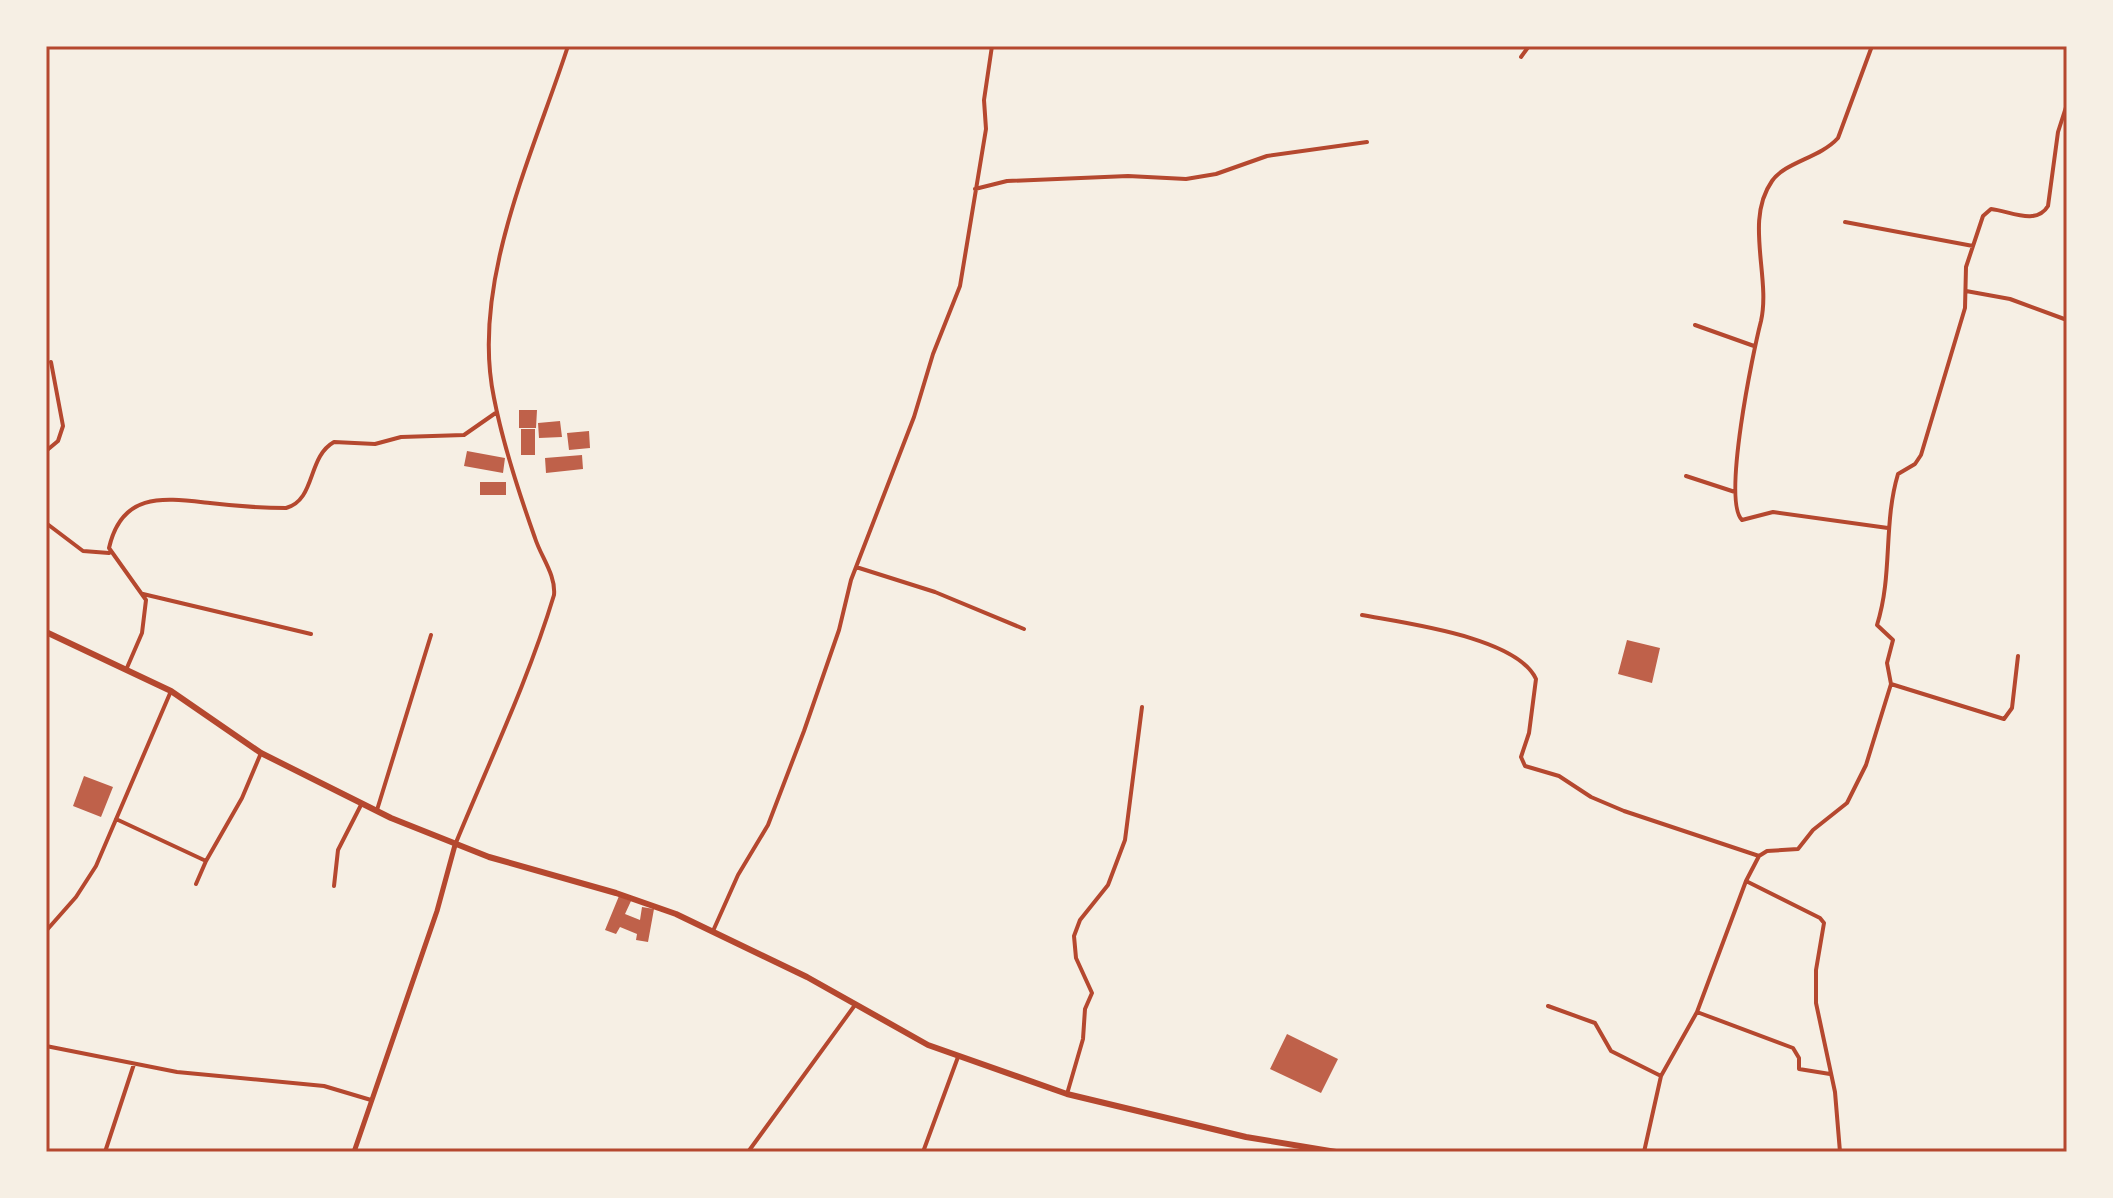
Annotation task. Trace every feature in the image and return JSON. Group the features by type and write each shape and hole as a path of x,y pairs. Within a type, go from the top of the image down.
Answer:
{"main road":[{"path":"46,632 171,691 261,753 377,810 455,845 637,900 713,931 856,1003 905,1033 958,1057 1067,1094 1278,1143 1336,1152"}],"street":[{"path":"354,1152 437,911 455,845 487,764 512,715 555,589 534,536 497,412 490,366 491,285 568,46"},
{"path":"713,931 744,864 768,825 833,649 856,567 960,286 986,129 984,100 992,46"},
{"path":"1521,57 1529,46"},
{"path":"1872,46 1838,138 1809,160 1784,170 1772,181 1765,199 1759,233 1762,316 1754,346 1735,492 1736,513 1742,520 1773,512 1888,528"},
{"path":"1644,1152 1661,1076 1697,1012 1746,881 1759,856 1767,851 1798,849 1813,830 1847,803 1866,765 1891,684 1887,663 1893,640 1877,625 1889,561 1888,528 1898,474 1915,464 1921,455 1951,360 1966,291 1966,267 1983,216 1991,209 2032,217 2044,213 2067,104"},
{"path":"975,189 1007,181 1128,176 1186,179 1216,174 1267,156 1367,142"},
{"path":"1845,222 1973,246"},
{"path":"1966,291 2010,299 2067,320"},
{"path":"1695,325 1754,346"},
{"path":"46,451 58,441 63,426 51,362"},
{"path":"126,670 146,619 143,594 109,553 110,543 127,513 146,502 178,500 286,508 293,506 304,494 321,453 334,442 375,444 401,437 464,435 497,412"},
{"path":"1686,476 1735,492"},
{"path":"46,523 91,555 109,553"},
{"path":"856,567 935,592 1024,629"},
{"path":"143,594 311,634"},
{"path":"1362,615 1434,629 1521,660 1536,679 1529,733 1521,757 1525,766 1559,776 1591,797 1624,811 1759,856"},
{"path":"377,810 431,635"},
{"path":"1891,684 2004,719 2012,708 2018,656"},
{"path":"46,931 87,882 171,691"},
{"path":"1067,1094 1083,1039 1085,1009 1092,993 1076,958 1074,936 1080,920 1108,885 1125,840 1142,707"},
{"path":"196,884 242,798 261,753"},
{"path":"334,886 338,850 362,803"},
{"path":"116,819 206,861"},
{"path":"1746,881 1820,918 1824,923 1816,990 1831,1074 1840,1152"},
{"path":"748,1152 856,1003"},
{"path":"1548,1006 1595,1023 1611,1051 1661,1076"},
{"path":"1697,1012 1793,1048 1799,1058 1799,1069 1803,1071 1831,1074"},
{"path":"46,1046 219,1077 324,1086 371,1100"},
{"path":"923,1152 958,1057"},
{"path":"105,1152 134,1064"},
{"path":"1277,1152 1278,1143"}],"building":[{"path":"519,410 537,410 536,428 519,428"},
{"path":"560,421 562,437 539,438 538,423"},
{"path":"521,429 535,429 535,455 521,455"},
{"path":"589,431 590,448 569,450 567,433"},
{"path":"467,451 505,458 503,473 464,466"},
{"path":"582,455 583,469 546,473 545,458"},
{"path":"480,482 506,482 506,495 480,495"},
{"path":"1627,640 1660,648 1652,683 1618,674"},
{"path":"84,776 113,787 101,817 73,806"},
{"path":"619,896 631,901 625,914 640,920 642,907 654,909 648,942 636,940 637,934 620,927 616,934 605,930"},
{"path":"1287,1034 1338,1059 1321,1093 1270,1069"}]}
